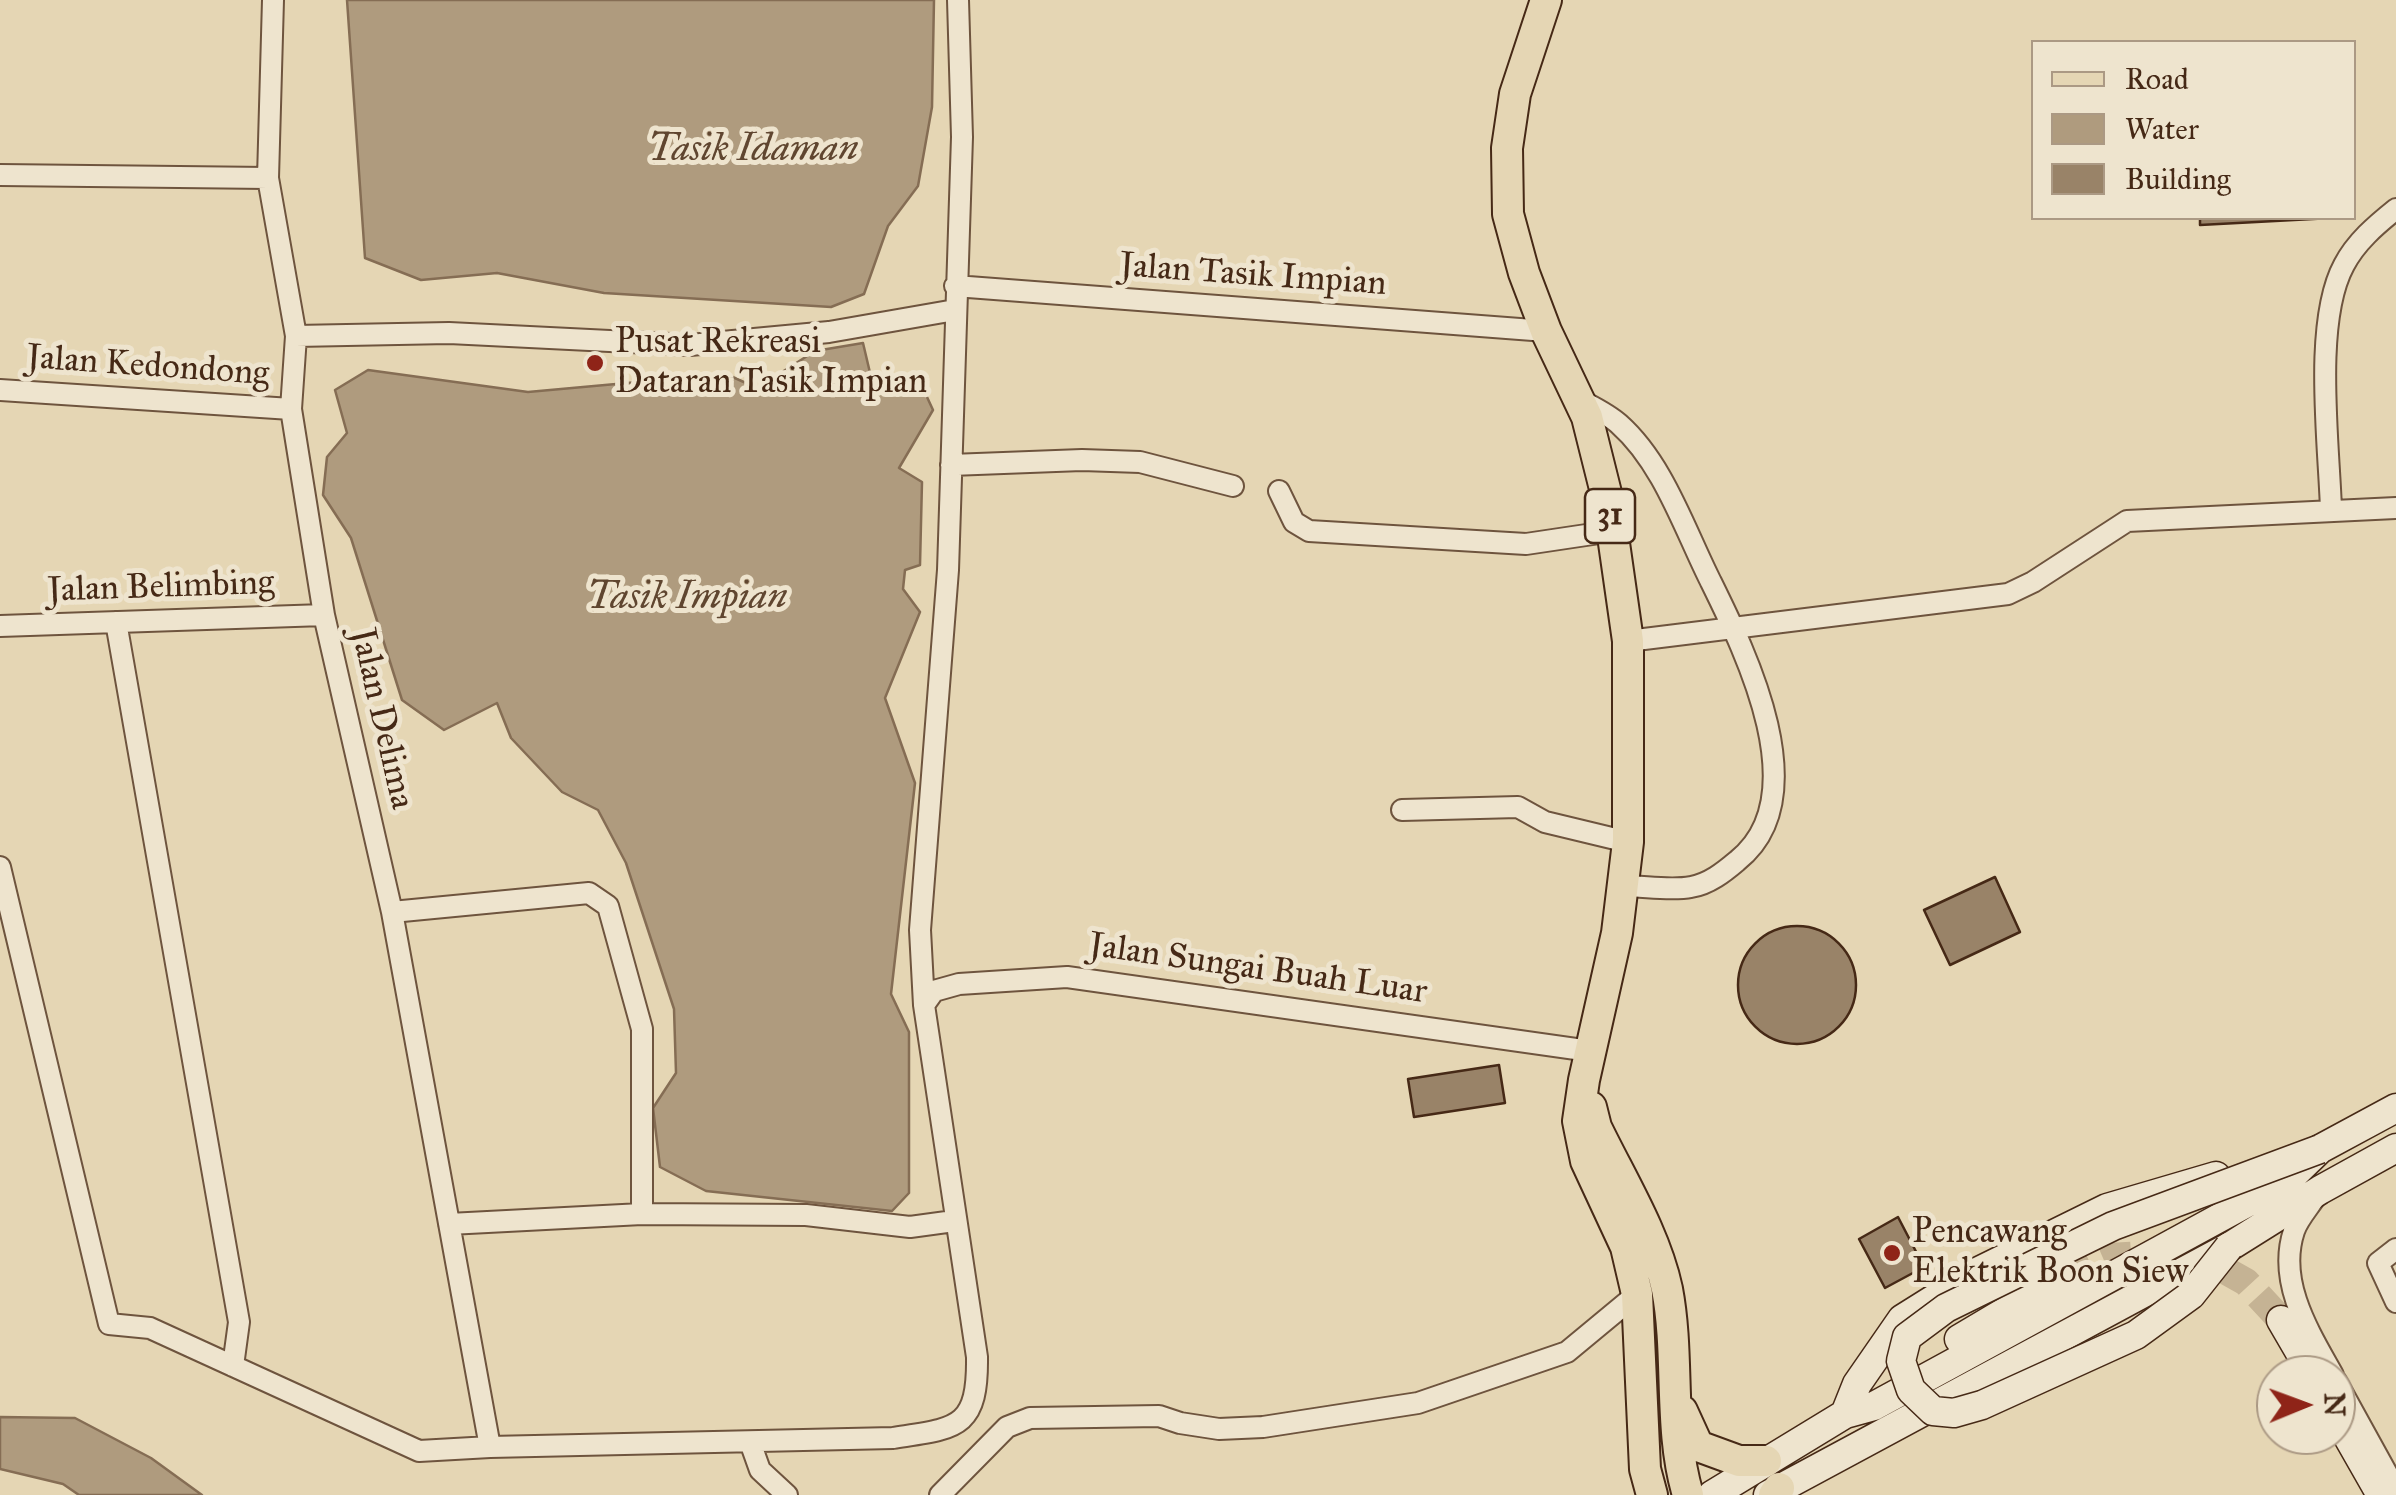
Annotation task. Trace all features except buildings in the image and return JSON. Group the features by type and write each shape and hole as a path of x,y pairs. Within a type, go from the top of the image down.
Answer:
{"main road":[{"name":"31","path":"1546,0 1515,94 1507,148 1508,214 1524,274 1546,331 1580,400 1596,450 1613,531 1628,642 1628,842 1617,933 1578,1121 1586,1161 1626,1247 1637,1294 1644,1469 1652,1495"},
{"name":"31","path":"1587,1065 1596,1127 1654,1247 1666,1288 1678,1442 1688,1495"},
{"path":"2229,1247 2191,1295 2136,1336 1982,1406 1954,1413 1932,1411 1911,1390 1902,1361 1907,1337 1946,1308 2114,1226 2320,1150 2396,1108"},
{"path":"1712,1495 1772,1485 2229,1247 2396,1148"},
{"path":"1846,1414 1874,1406 2288,1180 2320,1150"},
{"path":"1846,1414 1857,1384 1902,1320 1977,1272 2107,1208 2270,1160 2320,1150"},
{"path":"1772,1485 1868,1394 2065,1276"},
{"path":"2281,1320 2301,1355"},
{"path":"1676,1389 1698,1446 1739,1461 1772,1485"},
{"path":"2356,1451 2381,1495"}],"street":[{"name":"Jalan Delima","path":"273,0 268,178 296,336 292,409 324,615 392,912 490,1446"},
{"path":"0,867 109,1324 150,1328 419,1452 490,1446 893,1438 944,1430 962,1419 978,1394 977,1357 924,1005 920,930 948,570 962,136 958,0"},
{"path":"0,175 268,178"},
{"path":"2331,510 2326,336 2330,302 2344,265 2369,230 2396,209"},
{"name":"Jalan Tasik Impian","path":"956,286 1546,331"},
{"path":"296,336 449,333 690,345 829,332 954,310"},
{"name":"Jalan Kedondong","path":"0,390 292,409"},
{"path":"1580,400 1617,421 1646,452 1734,630 1756,681 1771,732 1771,792 1766,821 1748,852 1718,876 1692,887 1623,886"},
{"path":"950,465 1140,462 1233,486"},
{"path":"1279,490 1294,522 1309,530 1526,544 1613,531"},
{"path":"1628,642 2008,594 2128,521 2396,508"},
{"name":"Jalan Belimbing","path":"0,626 324,615"},
{"path":"116,622 239,1322 233,1366"},
{"path":"1402,810 1518,807 1545,822 1628,842"},
{"path":"392,912 589,893 608,906 642,1029 642,1214"},
{"name":"Jalan Sungai Buah Luar","path":"924,1005 934,991 959,984 1067,977 1587,1065"},
{"path":"2320,1190 2294,1230 2290,1273 2302,1316 2322,1355"},
{"path":"449,1224 642,1214 806,1215 910,1227 954,1221"},
{"path":"2396,1248 2378,1263 2396,1302"},
{"path":"940,1495 1017,1421 1058,1416 1159,1416 1180,1424 1219,1429 1263,1427 1418,1403 1567,1352 1637,1294"},
{"path":"2356,1418 2396,1490"},
{"path":"750,1442 760,1470 787,1495"}],"water":[{"name":"Tasik Idaman","path":"347,0 934,0 932,107 918,186 888,226 864,294 831,307 604,293 497,273 421,280 365,258"},
{"name":"Tasik Impian","path":"863,343 871,377 921,384 933,410 899,468 922,482 920,565 905,570 903,589 920,612 885,698 915,783 891,994 909,1032 909,1193 892,1211 706,1191 660,1167 653,1108 676,1073 674,1009 626,863 598,810 562,792 511,738 497,703 444,730 402,700 351,538 323,495 327,457 347,433 335,390 368,370 528,392 726,374 757,388 815,351"},
{"path":"0,1417 75,1418 151,1458 202,1495 79,1495 63,1484 0,1469"}],"tunnel":[{"path":"2065,1276 2109,1257 2161,1254 2203,1258 2246,1282 2281,1320"}],"place":[{"name":"Pusat Rekreasi Dataran Tasik Impian","path":"595,363"},
{"name":"Pencawang Elektrik Boon Siew","path":"1892,1253"}]}
